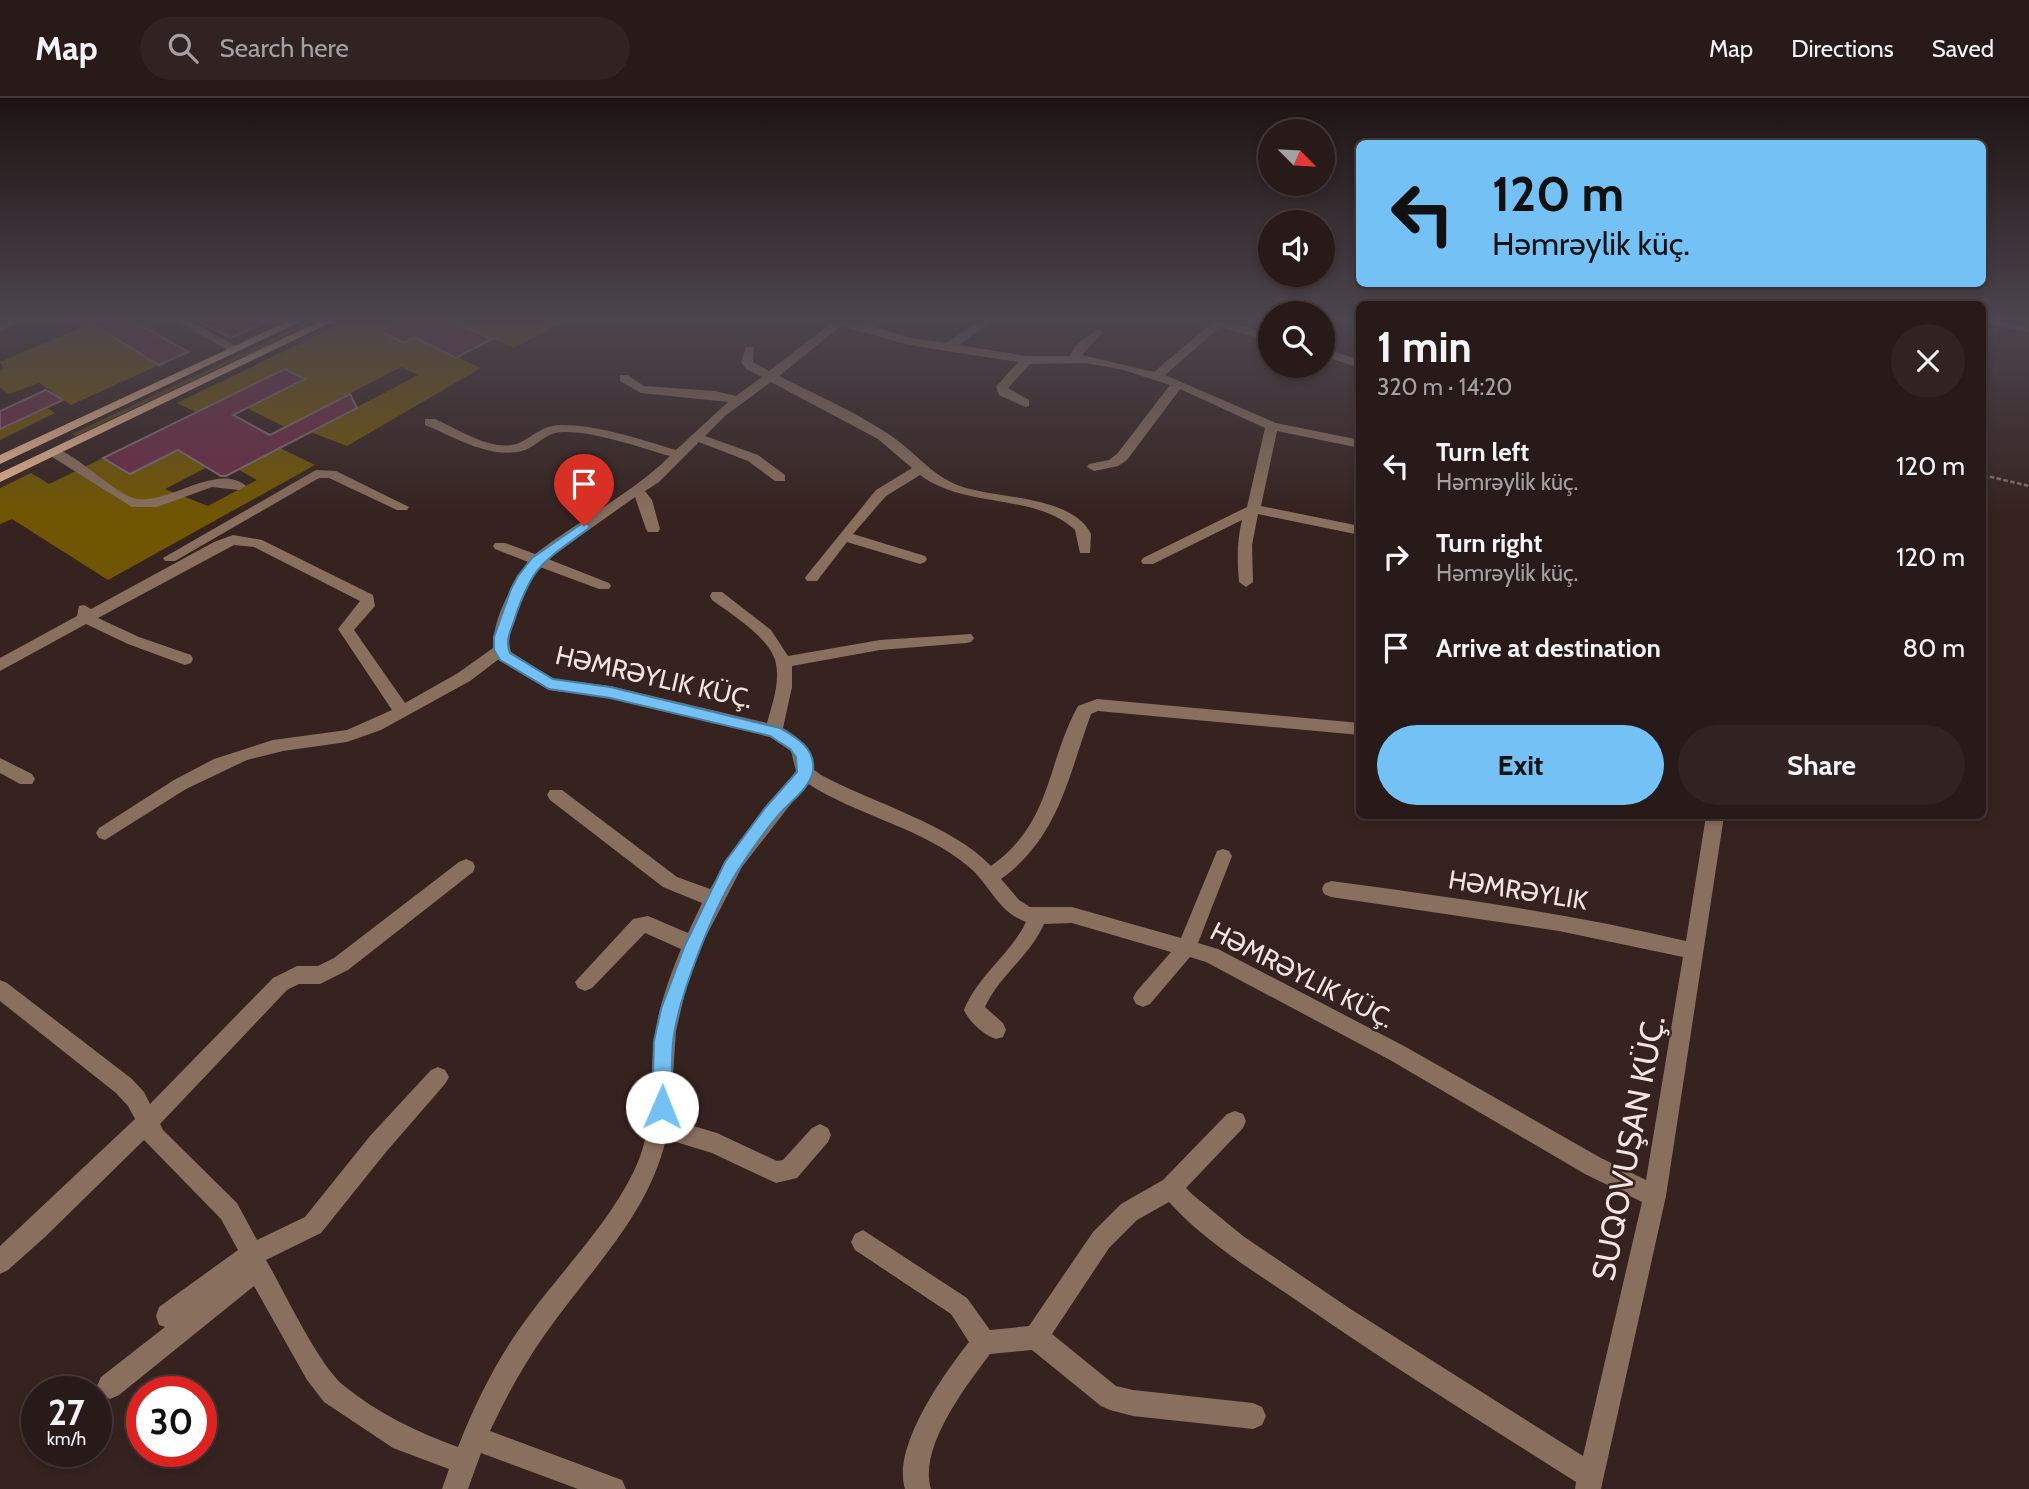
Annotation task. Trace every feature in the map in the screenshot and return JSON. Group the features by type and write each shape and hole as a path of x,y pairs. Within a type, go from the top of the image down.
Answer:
{"main road":[{"path":"0,460 158,386"},
{"path":"0,478 192,386"},
{"path":"39,442 54,452"}],"street":[{"path":"636,386 641,389 715,395 737,400"},
{"path":"105,833 160,797 238,756 299,740 344,737 361,732 464,677 501,650 501,637 517,589 536,561 566,537 637,491 755,386"},
{"path":"787,386 885,438 945,485 1026,503 1072,520 1083,528 1086,536 1085,550"},
{"path":"1003,386 1003,392 1025,403"},
{"path":"1094,467 1113,463 1122,457 1176,386"},
{"path":"1184,386 1272,426 1356,443"},
{"path":"430,422 489,446 507,450 522,447 556,428 611,435 680,455"},
{"path":"1246,582 1245,528 1253,509 1272,426"},
{"path":"696,437 753,458 780,478"},
{"path":"54,452 132,503 157,503 211,483 239,486"},
{"path":"812,578 881,493 922,468"},
{"path":"185,659 135,642 82,613 95,601 316,474 326,472 402,507"},
{"path":"637,491 645,500 653,529"},
{"path":"1148,561 1253,509 1356,530"},
{"path":"844,536 920,559"},
{"path":"0,665 219,545 233,540 257,543 368,599 367,606 346,629 402,712"},
{"path":"500,546 604,586"},
{"path":"717,596 766,634 784,662 782,700 774,732"},
{"path":"784,662 880,645 966,638"},
{"name":"HƏMRƏYLIK KÜÇ.","path":"501,650 511,661 549,684 610,692 774,732 796,744 804,756 805,772"},
{"path":"990,876 1023,851 1040,827 1055,797 1084,710 1097,705 1356,729"},
{"path":"0,765 26,779"},
{"path":"455,1489 473,1437 495,1394 537,1325 614,1226 643,1177 658,1140 664,1041 670,1009 693,945 713,899 731,867 805,772 829,788 954,847 973,859 990,876 1000,894 1019,911 1037,918 1032,932 1018,952 978,996 974,1010 996,1030"},
{"path":"556,795 670,882 713,899"},
{"name":"SUQOVUŞAN KÜÇ.","path":"1590,1483 1655,1196 1715,819"},
{"path":"1143,998 1187,947 1223,856"},
{"path":"0,1262 58,1211 149,1122 280,984 297,975 320,975 341,964 466,867"},
{"name":"HƏMRƏYLIK","path":"1331,889 1527,917 1637,937 1695,952"},
{"name":"HƏMRƏYLIK KÜÇ.","path":"1037,918 1057,913 1072,915 1211,955 1397,1053 1593,1166 1655,1196"},
{"path":"585,982 640,925 648,925 693,945"},
{"path":"0,989 124,1086 136,1099 155,1138 229,1211 245,1238 254,1262 316,1371 333,1393 402,1439 464,1462"},
{"path":"168,1316 313,1225 378,1144 438,1077"},
{"path":"1036,1338 1101,1240 1129,1212 1171,1188 1235,1121"},
{"path":"659,1127 717,1144 776,1172 789,1170 820,1135"},
{"path":"1171,1188 1184,1203 1270,1268 1590,1483"},
{"path":"863,1242 959,1306 984,1343"},
{"path":"112,1384 254,1262"},
{"path":"918,1489 914,1473 923,1443 965,1365 984,1343 1036,1338 1110,1397 1133,1403 1252,1416"},
{"path":"473,1437 613,1489"}],"path":[{"path":"1986,476 2029,486"}],"shaded area":[{"path":"0,386 31,386 9,394"},
{"path":"43,386 113,386 71,405"},
{"path":"173,386 181,386 76,436 72,434"},
{"path":"212,386 250,386 196,412 177,403"},
{"path":"290,386 364,386 285,427 247,408"},
{"path":"397,386 450,386 347,446 310,432"},
{"path":"46,407 55,413 0,440 0,429"},
{"path":"241,419 262,439 165,489 208,506 257,480 239,470 280,448 315,465 108,580 12,519 0,524 0,488 31,473 49,484 103,458 130,474"}],"building":[{"path":"250,386 291,386 233,415 270,435 350,394 357,408 226,476 221,476 178,450 130,474 103,458"},
{"path":"46,390 63,400 0,429 0,411"}],"route":[{"path":"584,526 536,561 517,589 501,637 501,650 505,656 549,684 610,692 774,732 796,744 804,756 805,772 731,867 713,899 693,945 670,1009 664,1041 662,1107"}]}
